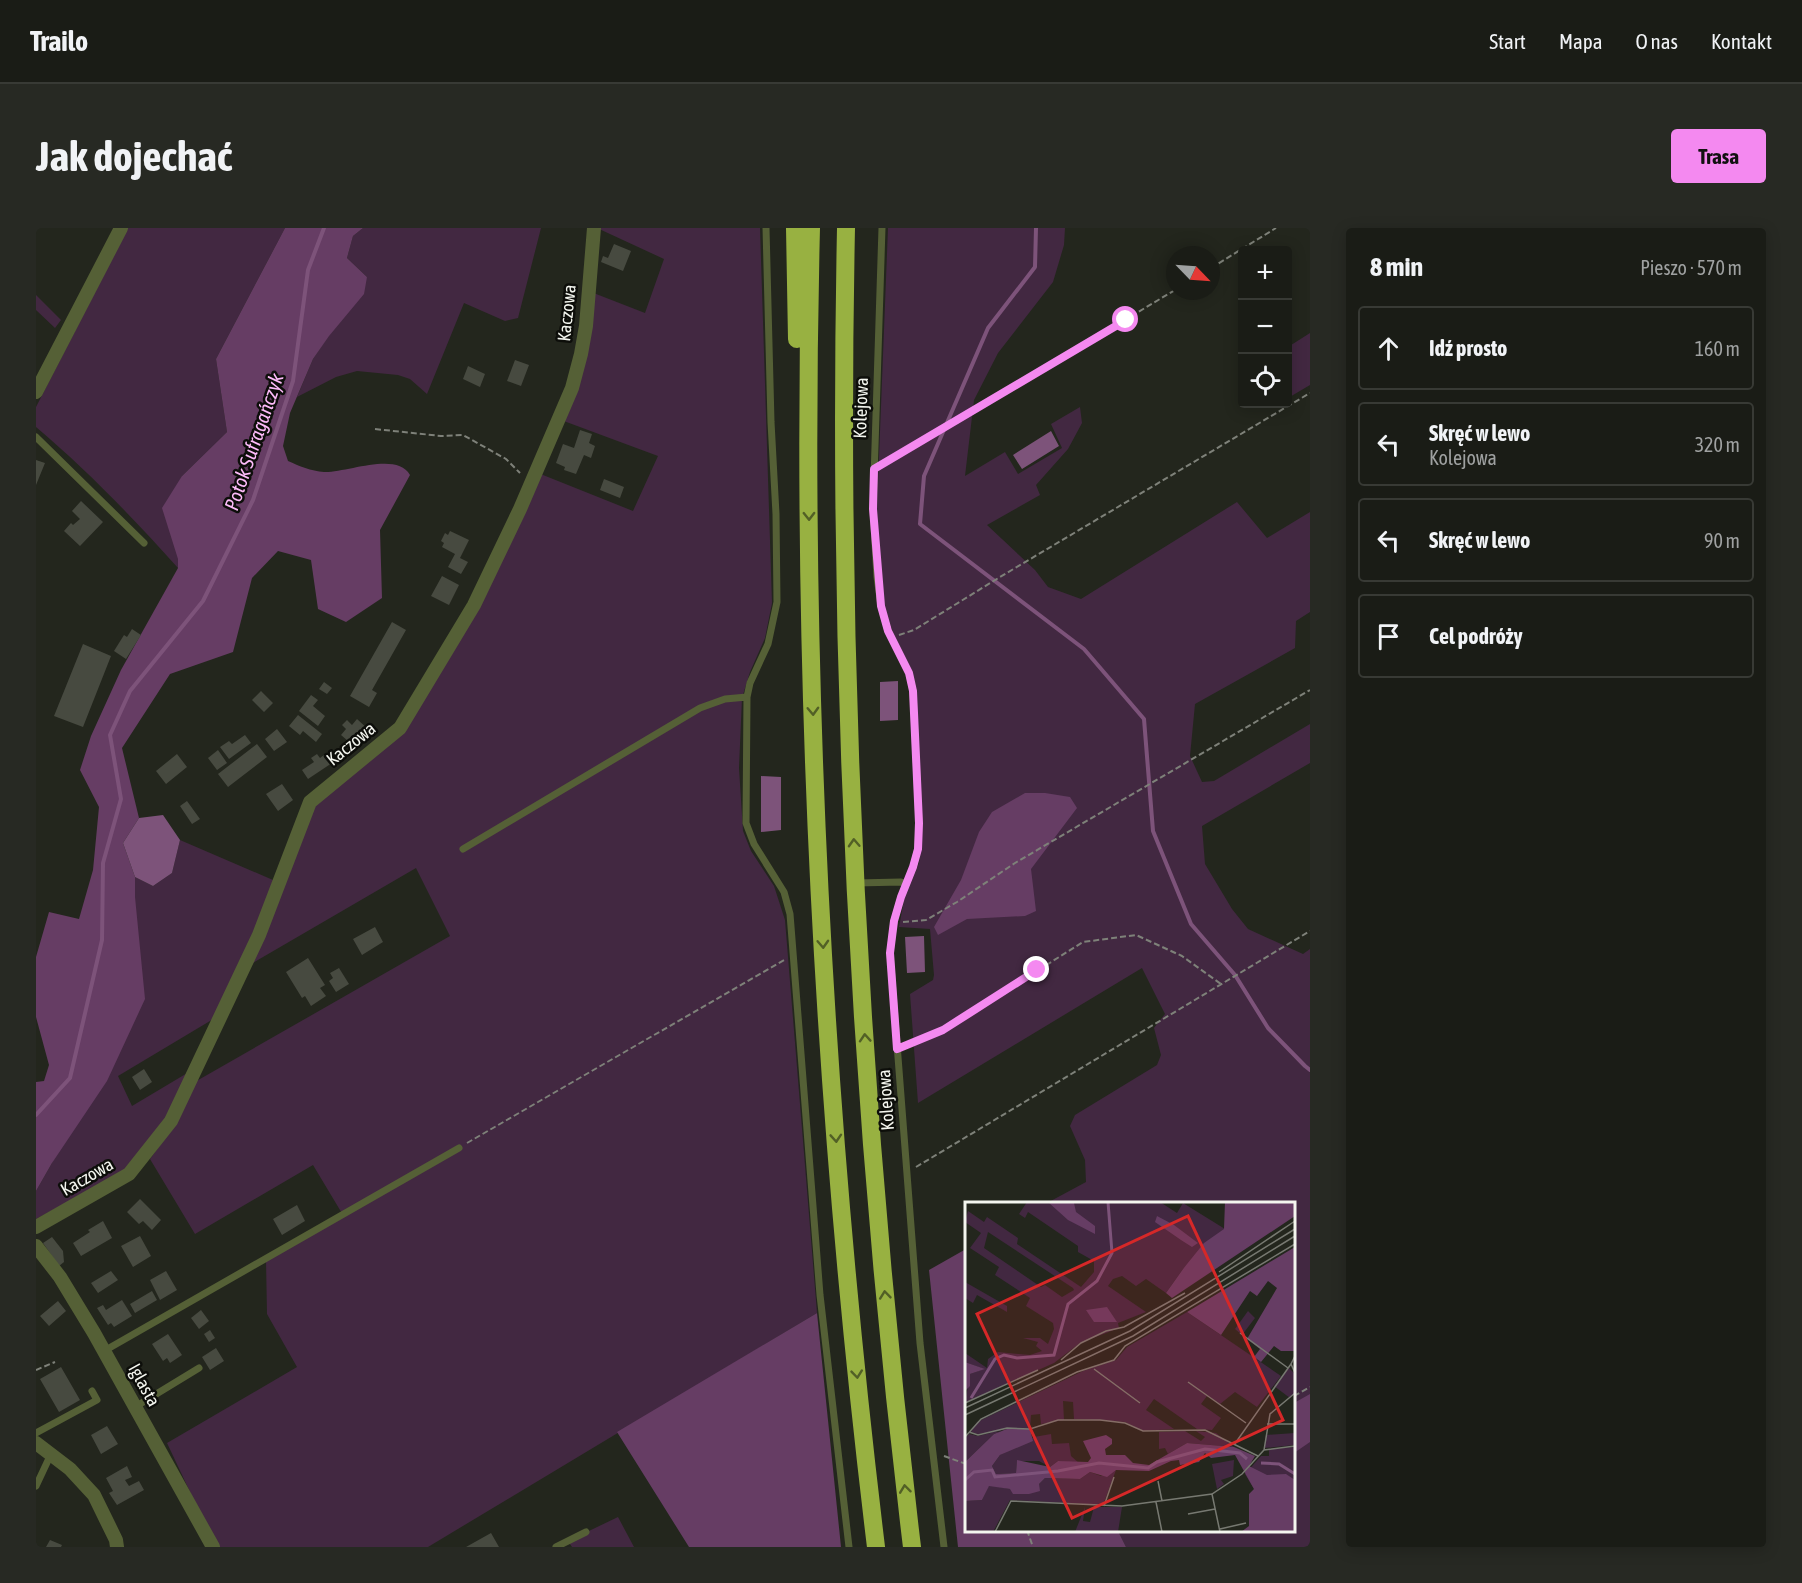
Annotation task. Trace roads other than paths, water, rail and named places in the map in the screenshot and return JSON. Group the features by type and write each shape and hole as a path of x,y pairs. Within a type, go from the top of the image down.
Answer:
{"highway":[{"path":"795,228 797,353 809,458"},
{"path":"811,228 809,458 814,752 825,976 847,1263 876,1547"},
{"path":"846,228 845,521 848,683 856,883 879,1230 912,1547"}],"street":[{"path":"36,392 121,228"},
{"name":"Kaczowa","path":"36,1227 129,1174 171,1121 259,935 310,801 400,728 474,605 572,388 586,326 594,228"},
{"name":"Iglasta","path":"36,1246 60,1276 213,1547"},
{"path":"36,1443 70,1469 94,1495 117,1540 117,1547"}],"lane":[{"path":"766,228 777,602 768,644 750,683 747,697 746,823 753,844 784,892 790,914 820,1295 849,1547"},
{"name":"Kolejowa","path":"882,228 873,509 877,577 881,606 891,638 909,673 913,691 919,823 918,849 894,921 890,953 920,1343 944,1547"},
{"path":"36,437 144,543"},
{"path":"463,849 700,708 725,699 747,697"},
{"path":"856,883 902,882 906,884"},
{"path":"104,1351 459,1148"},
{"path":"135,1407 199,1368"},
{"path":"36,1433 97,1400 92,1391"},
{"path":"36,1486 51,1454"},
{"path":"556,1547 586,1532"}],"waterway":[{"name":"Potok Sufragańczyk","path":"36,1115 70,1078 102,940 103,863 121,799 110,735 130,691 203,601 253,500 293,381 308,270 324,228"},
{"path":"1036,228 1035,267 988,328 924,476 920,524 1084,649 1144,719 1153,831 1191,924 1235,975 1268,1028 1310,1070"}]}
